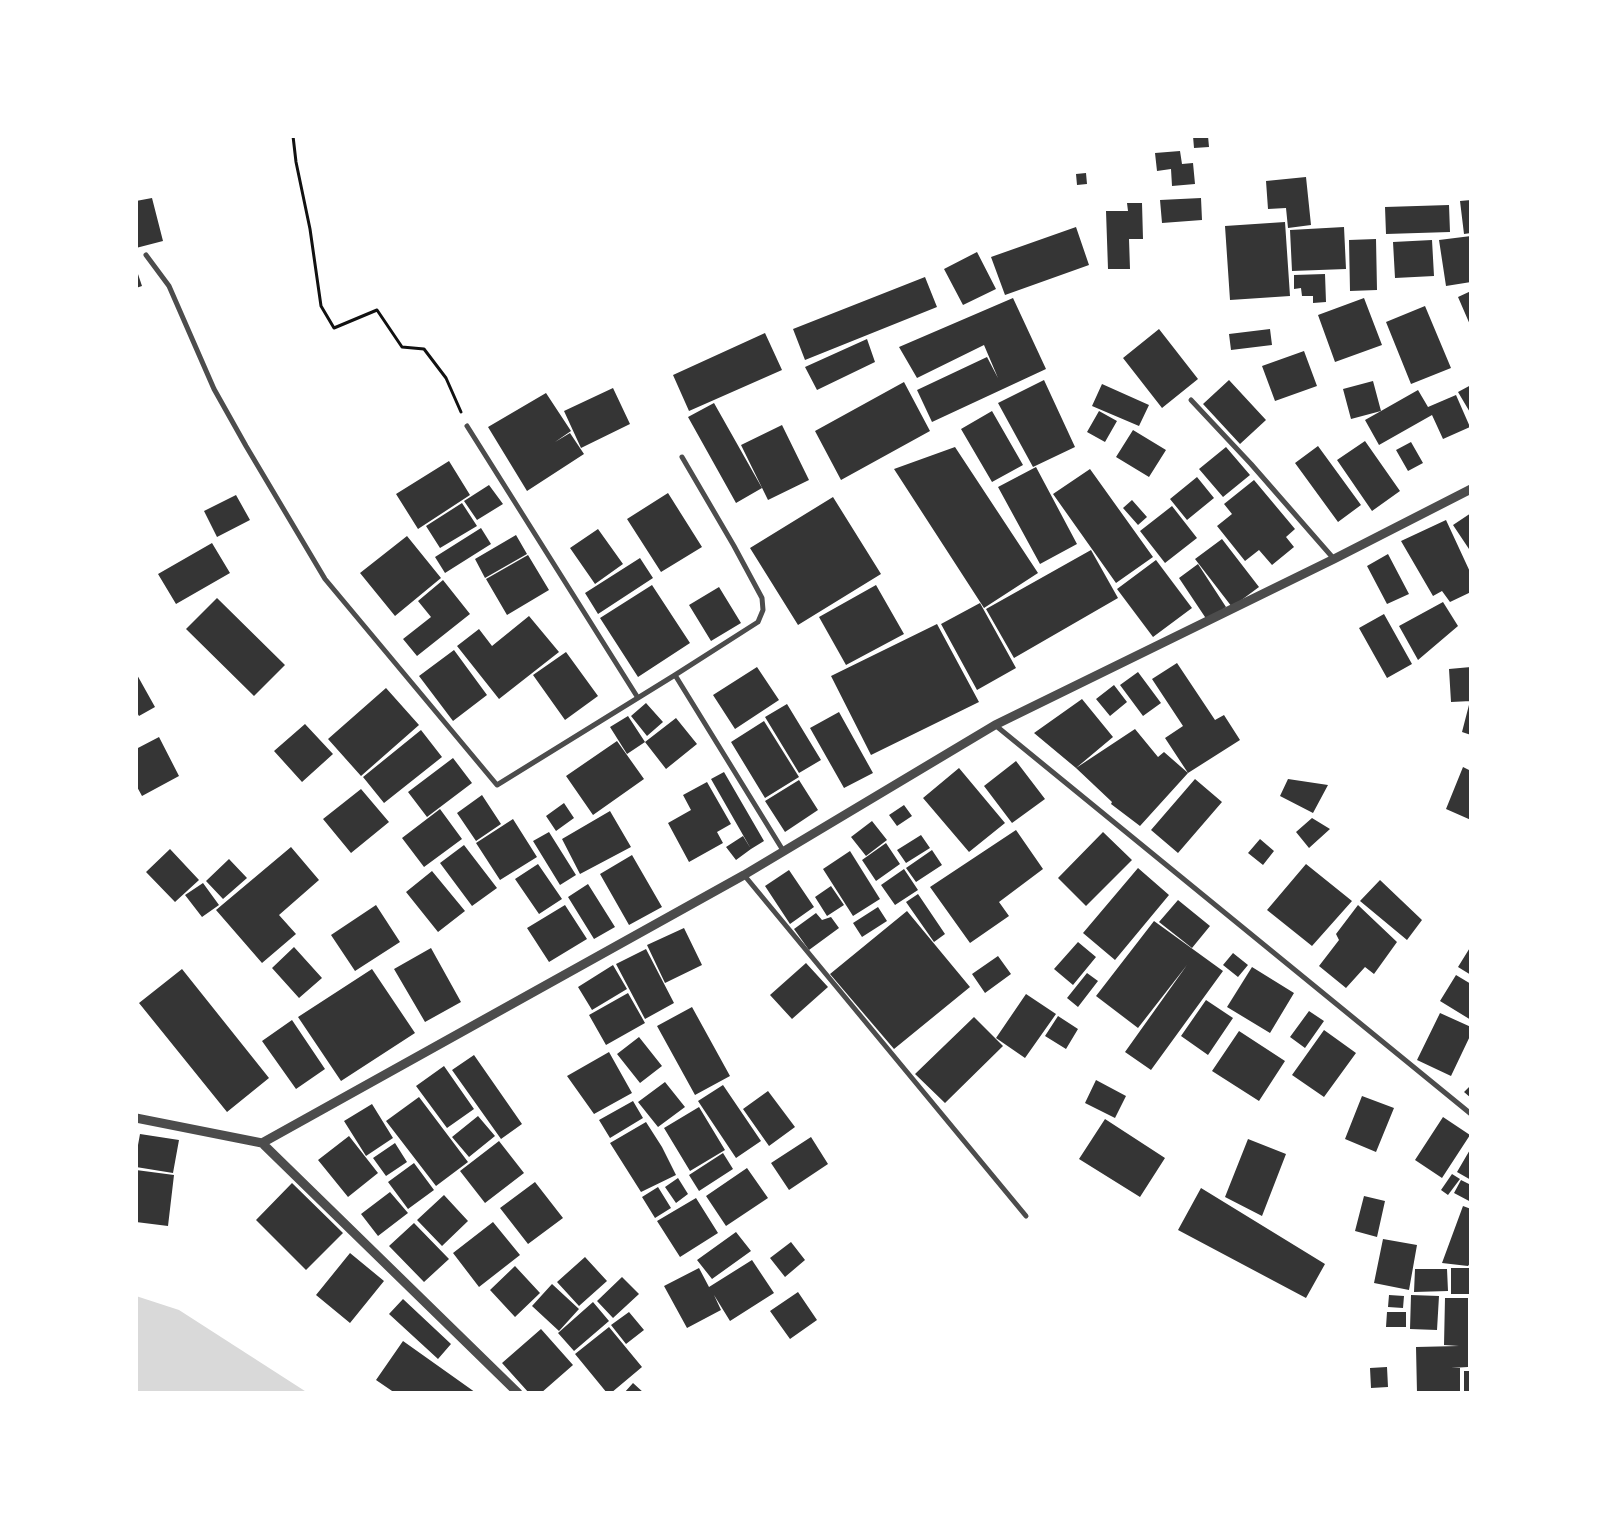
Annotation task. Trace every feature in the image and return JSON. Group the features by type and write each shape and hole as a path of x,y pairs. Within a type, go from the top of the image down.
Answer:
{"street":[{"path":"146,255 169,286 198,354 228,413 325,579 497,785 758,622 763,610 762,598 682,457"},
{"path":"1191,400 1251,464 1334,559"},
{"path":"467,426 638,698"},
{"path":"262,1143 744,875 995,725 1334,559 1471,489"},
{"path":"675,675 784,852"},
{"path":"995,725 1471,1114"},
{"path":"744,875 1026,1216"},
{"path":"136,1118 262,1143 518,1393"}],"path":[{"path":"293,136 296,162 310,229 321,306 334,328 377,310 402,347 424,349 446,378 467,426"}],"shaded area":[{"path":"136,1296 179,1310 308,1393 136,1393"}],"building":[{"path":"1193,136 1208,136 1209,147 1194,148"},
{"path":"1180,151 1182,164 1193,163 1195,184 1172,186 1171,169 1157,171 1155,153"},
{"path":"1086,173 1087,184 1077,185 1076,174"},
{"path":"1306,177 1311,225 1288,228 1286,208 1268,209 1266,181"},
{"path":"152,198 163,241 136,248 136,201"},
{"path":"1201,198 1202,220 1162,223 1160,200"},
{"path":"1471,200 1471,233 1464,234 1460,201"},
{"path":"1127,203 1142,203 1143,239 1129,239 1130,269 1108,269 1106,211 1128,211"},
{"path":"1449,205 1450,232 1386,234 1385,207"},
{"path":"1285,222 1290,296 1230,300 1225,226"},
{"path":"1076,227 1089,265 1005,295 991,257"},
{"path":"1344,227 1346,269 1292,271 1290,230"},
{"path":"1471,236 1471,282 1446,286 1439,240"},
{"path":"1376,239 1377,290 1350,291 1349,240"},
{"path":"1432,240 1434,276 1395,278 1393,242"},
{"path":"977,252 996,289 963,305 944,269"},
{"path":"136,268 142,286 136,288"},
{"path":"1325,274 1326,302 1313,303 1313,296 1302,296 1301,288 1294,289 1294,275"},
{"path":"925,277 937,307 805,360 793,329"},
{"path":"1471,291 1471,327 1458,297"},
{"path":"1013,298 1046,369 932,422 917,390 987,357 998,378 984,345 917,378 899,347"},
{"path":"1364,298 1382,345 1335,362 1318,315"},
{"path":"1425,306 1451,368 1411,384 1386,322"},
{"path":"1159,329 1198,379 1162,408 1123,358"},
{"path":"1270,329 1272,345 1231,350 1229,334"},
{"path":"765,333 782,370 689,411 673,375"},
{"path":"867,339 875,362 817,390 805,367"},
{"path":"1304,351 1317,386 1275,401 1262,366"},
{"path":"1044,380 1075,447 1033,467 998,403"},
{"path":"1229,380 1266,420 1240,444 1203,404"},
{"path":"1373,381 1381,411 1351,419 1343,389"},
{"path":"904,382 930,431 841,480 815,431"},
{"path":"1102,384 1149,405 1139,426 1092,406"},
{"path":"1471,385 1471,414 1458,392"},
{"path":"613,388 630,424 581,448 564,411"},
{"path":"1418,390 1428,407 1456,395 1470,427 1443,439 1432,415 1379,445 1365,420"},
{"path":"546,393 571,431 555,442 570,433 584,454 527,491 488,427"},
{"path":"714,403 762,488 736,503 688,417"},
{"path":"992,411 1023,465 992,482 961,429"},
{"path":"1099,411 1117,421 1105,442 1087,432"},
{"path":"782,425 809,480 768,500 741,445"},
{"path":"1133,430 1166,450 1149,477 1116,457"},
{"path":"1365,441 1400,491 1372,511 1337,460"},
{"path":"1411,442 1423,463 1408,471 1396,450"},
{"path":"1318,446 1361,505 1338,522 1295,463"},
{"path":"955,447 1038,573 984,608 894,469"},
{"path":"1226,447 1250,475 1223,497 1199,469"},
{"path":"449,461 470,495 418,529 396,494"},
{"path":"1036,467 1077,544 1040,564 998,487"},
{"path":"1090,469 1153,557 1116,583 1053,494"},
{"path":"1197,477 1214,498 1187,520 1170,499"},
{"path":"1254,480 1295,529 1286,537 1294,547 1272,565 1259,550 1245,561 1217,526 1232,514 1224,504"},
{"path":"489,485 503,504 477,520 464,501"},
{"path":"668,493 702,547 661,572 627,519"},
{"path":"236,495 250,520 217,537 204,511"},
{"path":"833,497 881,574 798,625 750,548"},
{"path":"1132,500 1147,517 1138,525 1123,508"},
{"path":"462,503 477,526 440,548 426,526"},
{"path":"1172,506 1197,538 1165,563 1140,531"},
{"path":"1471,513 1471,552 1453,525"},
{"path":"1446,520 1471,574 1471,592 1450,602 1442,591 1433,596 1401,541"},
{"path":"481,528 491,544 445,573 435,557"},
{"path":"598,529 623,564 595,584 570,548"},
{"path":"516,535 527,554 485,578 475,559"},
{"path":"407,536 441,578 395,616 360,573"},
{"path":"1222,539 1259,587 1232,607 1195,559"},
{"path":"212,543 230,573 176,604 158,574"},
{"path":"1091,550 1118,598 1014,658 986,609"},
{"path":"1388,554 1409,594 1387,604 1367,566"},
{"path":"528,555 549,590 507,615 486,579"},
{"path":"640,558 653,578 598,614 585,593"},
{"path":"1156,560 1192,608 1153,637 1117,589"},
{"path":"1198,564 1226,607 1207,620 1179,578"},
{"path":"443,580 470,614 417,656 403,639 431,617 418,601"},
{"path":"652,585 690,643 638,677 600,618"},
{"path":"876,585 904,634 846,665 819,617"},
{"path":"719,587 741,623 711,641 689,605"},
{"path":"217,598 285,665 254,696 186,629"},
{"path":"1443,602 1458,626 1418,660 1399,626"},
{"path":"980,603 1016,668 977,690 941,624"},
{"path":"1384,614 1412,664 1387,678 1359,628"},
{"path":"529,616 559,652 499,699 457,646 479,629 492,646"},
{"path":"937,624 979,702 871,755 831,676"},
{"path":"454,650 487,695 453,721 419,676"},
{"path":"566,652 598,696 565,720 533,675"},
{"path":"1177,663 1215,720 1224,715 1240,740 1188,773 1165,738 1183,726 1152,679"},
{"path":"757,667 779,700 735,729 713,695"},
{"path":"1471,667 1471,701 1451,702 1449,669"},
{"path":"1138,672 1161,703 1143,716 1120,685"},
{"path":"136,673 155,707 139,716 136,711"},
{"path":"1114,685 1127,702 1110,716 1096,699"},
{"path":"386,688 419,725 361,776 328,739"},
{"path":"1082,699 1113,737 1076,768 1034,733"},
{"path":"1471,702 1471,735 1462,732"},
{"path":"646,703 663,722 647,736 631,716"},
{"path":"787,704 821,760 799,773 765,717"},
{"path":"839,712 873,773 844,788 810,728"},
{"path":"628,716 645,742 627,754 610,727"},
{"path":"676,718 697,744 666,769 645,742"},
{"path":"764,721 799,777 765,798 731,742"},
{"path":"305,724 333,754 302,782 274,751"},
{"path":"1135,729 1158,757 1164,752 1188,773 1140,826 1111,804 1112,802 1076,768"},
{"path":"421,730 442,757 384,803 363,777"},
{"path":"159,737 179,776 142,796 136,785 136,749"},
{"path":"617,741 644,779 593,815 566,776"},
{"path":"453,758 472,783 427,817 408,792"},
{"path":"1016,761 1045,799 1012,823 984,786"},
{"path":"1463,767 1471,771 1471,820 1446,809"},
{"path":"959,768 1005,823 969,852 923,798"},
{"path":"724,772 764,841 751,849 711,779"},
{"path":"1195,779 1222,802 1178,853 1151,830"},
{"path":"1288,779 1328,785 1313,813 1280,796"},
{"path":"799,780 818,810 785,832 765,801"},
{"path":"707,782 731,824 717,832 723,843 689,862 668,823 691,810 683,795"},
{"path":"361,789 389,822 351,853 323,819"},
{"path":"482,795 501,824 476,841 457,813"},
{"path":"564,803 574,818 556,831 546,816"},
{"path":"904,805 912,816 897,826 889,815"},
{"path":"440,809 462,839 424,867 402,838"},
{"path":"610,811 631,847 580,874 562,839"},
{"path":"1312,818 1330,829 1309,848 1296,832"},
{"path":"513,819 537,857 500,880 476,843"},
{"path":"872,821 887,840 866,856 851,837"},
{"path":"1016,830 1043,869 999,902 1009,916 970,943 930,887"},
{"path":"549,832 576,875 560,885 533,841"},
{"path":"1103,832 1132,860 1086,906 1058,878"},
{"path":"921,835 930,848 906,863 897,850"},
{"path":"743,836 751,849 736,860 726,847"},
{"path":"1260,839 1274,851 1263,865 1248,853"},
{"path":"886,843 900,864 876,881 862,860"},
{"path":"464,845 497,888 472,906 440,863"},
{"path":"291,847 319,880 279,915 296,934 262,963 216,910"},
{"path":"170,849 199,880 175,902 146,872"},
{"path":"932,850 942,865 916,882 906,868"},
{"path":"850,851 880,899 853,916 823,869"},
{"path":"632,855 662,907 629,925 600,874"},
{"path":"229,859 247,878 223,899 206,881"},
{"path":"538,864 562,899 539,914 515,879"},
{"path":"1306,864 1352,901 1312,946 1267,910"},
{"path":"1138,868 1169,895 1115,960 1083,933"},
{"path":"904,869 918,890 895,905 881,885"},
{"path":"789,870 814,907 790,924 765,886"},
{"path":"432,871 465,911 438,932 406,892"},
{"path":"1380,880 1422,920 1407,940 1360,901"},
{"path":"203,883 219,905 202,917 185,895"},
{"path":"588,884 615,927 594,939 568,897"},
{"path":"831,886 844,905 827,916 815,897"},
{"path":"918,894 945,934 934,942 906,902"},
{"path":"1178,900 1210,926 1192,948 1159,922"},
{"path":"376,905 400,942 355,971 331,935"},
{"path":"565,905 587,939 549,962 527,928"},
{"path":"1358,905 1397,942 1374,974 1365,967 1346,988 1319,966 1339,940 1336,934"},
{"path":"878,907 887,921 862,937 853,923"},
{"path":"907,911 970,987 894,1049 830,974"},
{"path":"816,913 822,920 831,917 839,928 809,950 794,929"},
{"path":"1154,921 1223,971 1151,1070 1125,1052 1187,965 1138,1028 1096,996"},
{"path":"684,928 702,965 665,983 647,945"},
{"path":"1078,942 1096,957 1073,985 1054,969"},
{"path":"1471,946 1471,975 1458,967"},
{"path":"294,947 322,978 299,998 272,968"},
{"path":"431,948 461,1002 425,1022 394,969"},
{"path":"646,949 674,1003 645,1019 616,964"},
{"path":"1233,953 1248,965 1238,977 1223,965"},
{"path":"998,956 1011,974 985,993 972,974"},
{"path":"806,963 828,987 792,1019 770,995"},
{"path":"613,965 627,989 592,1010 578,987"},
{"path":"1252,967 1294,993 1270,1033 1227,1007"},
{"path":"182,969 269,1078 227,1112 139,1003"},
{"path":"372,969 415,1033 341,1081 298,1017"},
{"path":"1087,973 1098,981 1078,1007 1067,998"},
{"path":"1456,975 1471,984 1471,1020 1440,1001"},
{"path":"628,993 645,1023 606,1045 589,1015"},
{"path":"1026,994 1056,1014 1025,1058 996,1038"},
{"path":"1206,1000 1233,1018 1208,1055 1181,1036"},
{"path":"692,1007 730,1076 695,1095 657,1026"},
{"path":"1309,1011 1324,1021 1305,1048 1290,1037"},
{"path":"1440,1013 1471,1027 1471,1034 1451,1076 1417,1060"},
{"path":"1058,1016 1078,1029 1066,1049 1045,1036"},
{"path":"974,1017 1003,1046 945,1103 915,1074"},
{"path":"292,1020 325,1069 296,1089 262,1041"},
{"path":"1324,1030 1356,1053 1324,1097 1292,1075"},
{"path":"1239,1031 1285,1061 1259,1101 1212,1071"},
{"path":"639,1037 662,1066 640,1083 617,1054"},
{"path":"609,1052 632,1093 594,1114 567,1076"},
{"path":"474,1055 522,1124 501,1139 452,1070"},
{"path":"444,1066 474,1109 447,1128 416,1086"},
{"path":"1096,1080 1126,1096 1115,1118 1085,1103"},
{"path":"665,1082 685,1107 658,1127 638,1102"},
{"path":"723,1085 761,1141 736,1158 698,1101"},
{"path":"1471,1085 1471,1098 1464,1092"},
{"path":"768,1091 795,1127 769,1146 743,1109"},
{"path":"1362,1096 1394,1108 1376,1152 1345,1139"},
{"path":"419,1097 468,1162 436,1186 386,1121"},
{"path":"633,1101 643,1118 610,1138 599,1120"},
{"path":"372,1104 393,1138 366,1156 344,1121"},
{"path":"699,1107 725,1150 690,1171 664,1128"},
{"path":"478,1116 495,1136 469,1157 452,1137"},
{"path":"1443,1117 1470,1135 1442,1178 1415,1160"},
{"path":"1105,1119 1165,1158 1140,1197 1079,1159"},
{"path":"646,1122 662,1147 676,1175 641,1192 610,1143"},
{"path":"140,1134 179,1140 173,1173 136,1167"},
{"path":"349,1136 378,1173 348,1197 318,1160"},
{"path":"811,1137 828,1164 789,1190 771,1163"},
{"path":"1248,1139 1286,1154 1262,1216 1225,1197"},
{"path":"499,1141 524,1173 485,1203 460,1171"},
{"path":"395,1143 407,1162 386,1176 373,1158"},
{"path":"1471,1148 1471,1180 1457,1172"},
{"path":"723,1153 733,1169 699,1191 689,1175"},
{"path":"414,1163 434,1190 408,1209 388,1182"},
{"path":"747,1168 768,1198 726,1226 706,1196"},
{"path":"136,1170 174,1175 168,1226 136,1222"},
{"path":"1452,1174 1460,1179 1448,1195 1441,1190"},
{"path":"678,1178 688,1194 676,1203 665,1187"},
{"path":"1461,1180 1471,1185 1471,1202 1454,1193"},
{"path":"535,1182 563,1218 528,1244 500,1208"},
{"path":"292,1183 343,1233 306,1270 256,1220"},
{"path":"658,1187 671,1208 655,1218 642,1197"},
{"path":"1201,1188 1325,1264 1306,1298 1178,1230"},
{"path":"390,1192 408,1213 378,1236 361,1214"},
{"path":"444,1195 468,1221 442,1246 417,1220"},
{"path":"1364,1196 1385,1201 1377,1237 1355,1231"},
{"path":"696,1198 718,1233 680,1257 657,1221"},
{"path":"1463,1206 1471,1209 1471,1262 1468,1266 1442,1263"},
{"path":"493,1222 520,1255 479,1287 453,1253"},
{"path":"414,1223 449,1259 424,1282 389,1246"},
{"path":"736,1232 751,1251 712,1279 697,1260"},
{"path":"1383,1239 1417,1245 1409,1290 1374,1283"},
{"path":"791,1242 805,1260 785,1277 770,1258"},
{"path":"350,1253 384,1281 350,1323 316,1295"},
{"path":"585,1257 607,1281 579,1306 557,1282"},
{"path":"752,1260 774,1293 730,1321 714,1295 721,1310 687,1328 664,1286 699,1268 709,1287"},
{"path":"515,1266 540,1293 515,1317 490,1290"},
{"path":"1451,1268 1471,1268 1471,1294 1451,1294"},
{"path":"1415,1269 1447,1269 1448,1291 1414,1292"},
{"path":"622,1277 639,1294 613,1318 597,1301"},
{"path":"552,1284 579,1309 559,1331 532,1306"},
{"path":"798,1292 817,1320 790,1339 770,1311"},
{"path":"1389,1295 1404,1296 1403,1308 1388,1307"},
{"path":"1411,1295 1439,1296 1437,1330 1410,1329"},
{"path":"1445,1298 1468,1298 1468,1367 1451,1368 1460,1368 1460,1393 1417,1393 1416,1347 1459,1346 1444,1345"},
{"path":"403,1299 451,1344 438,1359 389,1314"},
{"path":"593,1302 609,1321 574,1351 558,1333"},
{"path":"629,1312 644,1330 626,1344 611,1325"},
{"path":"1387,1312 1406,1312 1406,1327 1386,1327"},
{"path":"609,1327 642,1367 611,1393 607,1393 575,1354"},
{"path":"541,1329 573,1365 541,1393 529,1393 502,1363"},
{"path":"403,1341 476,1393 395,1393 376,1380"},
{"path":"1387,1367 1388,1387 1371,1388 1370,1368"},
{"path":"1464,1371 1471,1371 1471,1393 1464,1393"},
{"path":"633,1383 644,1393 624,1393"}]}
